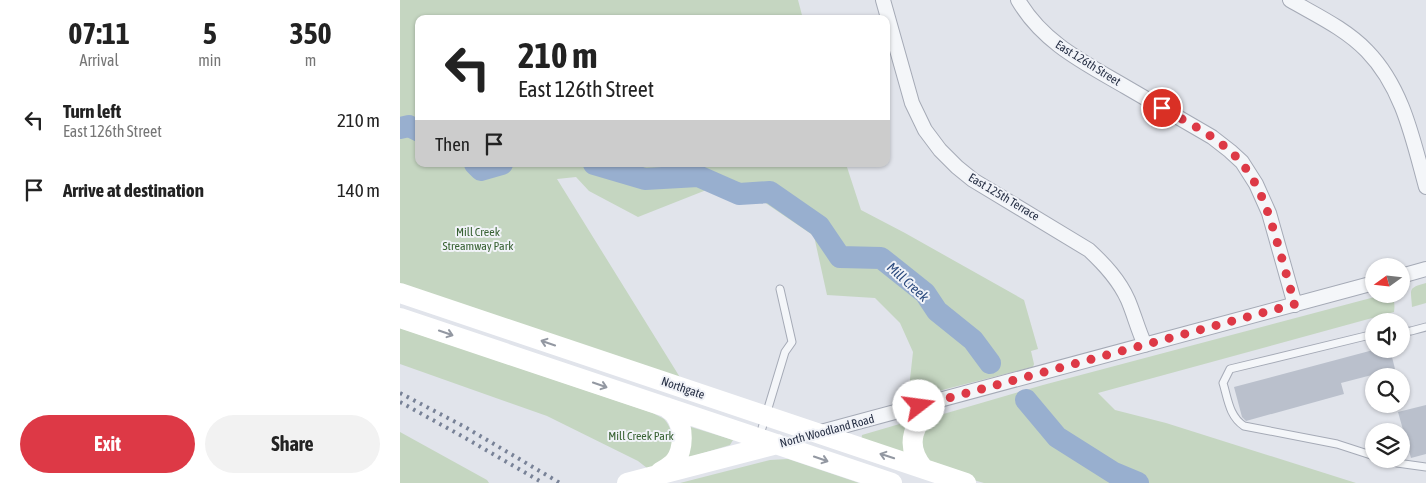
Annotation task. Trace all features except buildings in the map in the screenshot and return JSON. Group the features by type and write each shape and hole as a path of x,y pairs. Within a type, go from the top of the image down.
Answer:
{"main road":[{"name":"Northgate","path":"400,293 966,483"},
{"name":"Northgate","path":"400,318 892,483"},
{"path":"924,469 917,461 914,453 914,433 917,423 936,401"},
{"path":"655,475 674,462 679,455 681,445 682,436 678,420 666,407"},
{"name":"North Woodland Road","path":"627,483 768,441 817,433"}],"street":[{"name":"East 125th Terrace","path":"884,0 888,15"},
{"name":"East 126th Street","path":"1018,0 1039,28 1061,48 1212,137 1242,162 1256,184 1269,213 1295,304"},
{"path":"1290,0 1329,22 1367,51 1380,65 1401,104 1408,122 1426,188"},
{"name":"East 125th Terrace","path":"890,22 912,103 925,130 940,150 973,180 1089,250 1105,265 1129,302 1145,345"},
{"path":"1410,273 1426,269"},
{"name":"North Woodland Road","path":"817,433 1365,285"}],"lane":[{"path":"768,441 765,416 785,352 792,342 780,289"},
{"path":"1410,331 1426,327"},
{"path":"1365,336 1230,370 1223,383 1230,409 1237,421 1244,426 1337,444 1365,453"},
{"path":"1410,465 1426,467"}],"green space":[{"name":"Mill Creek Streamway Park","path":"400,0 798,0 802,15 415,15 415,167 847,167 861,210 1024,300 1038,349 1031,351 1033,367 911,398 909,388 913,352 900,323 875,298 827,295 814,236 764,202 719,185 638,217 589,191 576,177 557,179 681,379 400,293"},
{"path":"1426,283 1426,303 1412,307 1411,290 1416,286"},
{"path":"1365,300 1365,303 1394,303 1394,312 1365,313 1365,320 1098,393 1115,410 1166,423 1356,483 984,483 941,468 927,458 923,452 922,435 928,421 940,415 1043,385"},
{"name":"Mill Creek Park","path":"400,328 653,413 664,419 670,427 673,443 670,453 664,461 647,468 638,461 547,416 400,364"},
{"path":"903,423 906,425 904,438 905,454 861,441 862,435"},
{"path":"691,427 733,440 730,445 690,457 687,455"},
{"path":"400,432 487,480 489,483 400,483"},
{"path":"788,459 859,483 680,483 770,460"}],"waterway":[{"name":"Mill Creek","path":"400,128 409,126 415,129"},
{"name":"Mill Creek","path":"478,167 481,170 492,167"},
{"name":"Mill Creek","path":"604,167 645,179 698,176 739,194 770,192 819,226 840,257 881,258 925,293 937,311 973,340 990,363"},
{"name":"Mill Creek","path":"1026,400 1057,437 1114,473 1138,483"}],"railway":[{"path":"400,393 465,427 560,483"},
{"path":"400,402 543,483"}],"route":[{"path":"919,406 1295,304 1269,213 1250,173 1242,162 1212,137 1162,108"}]}
